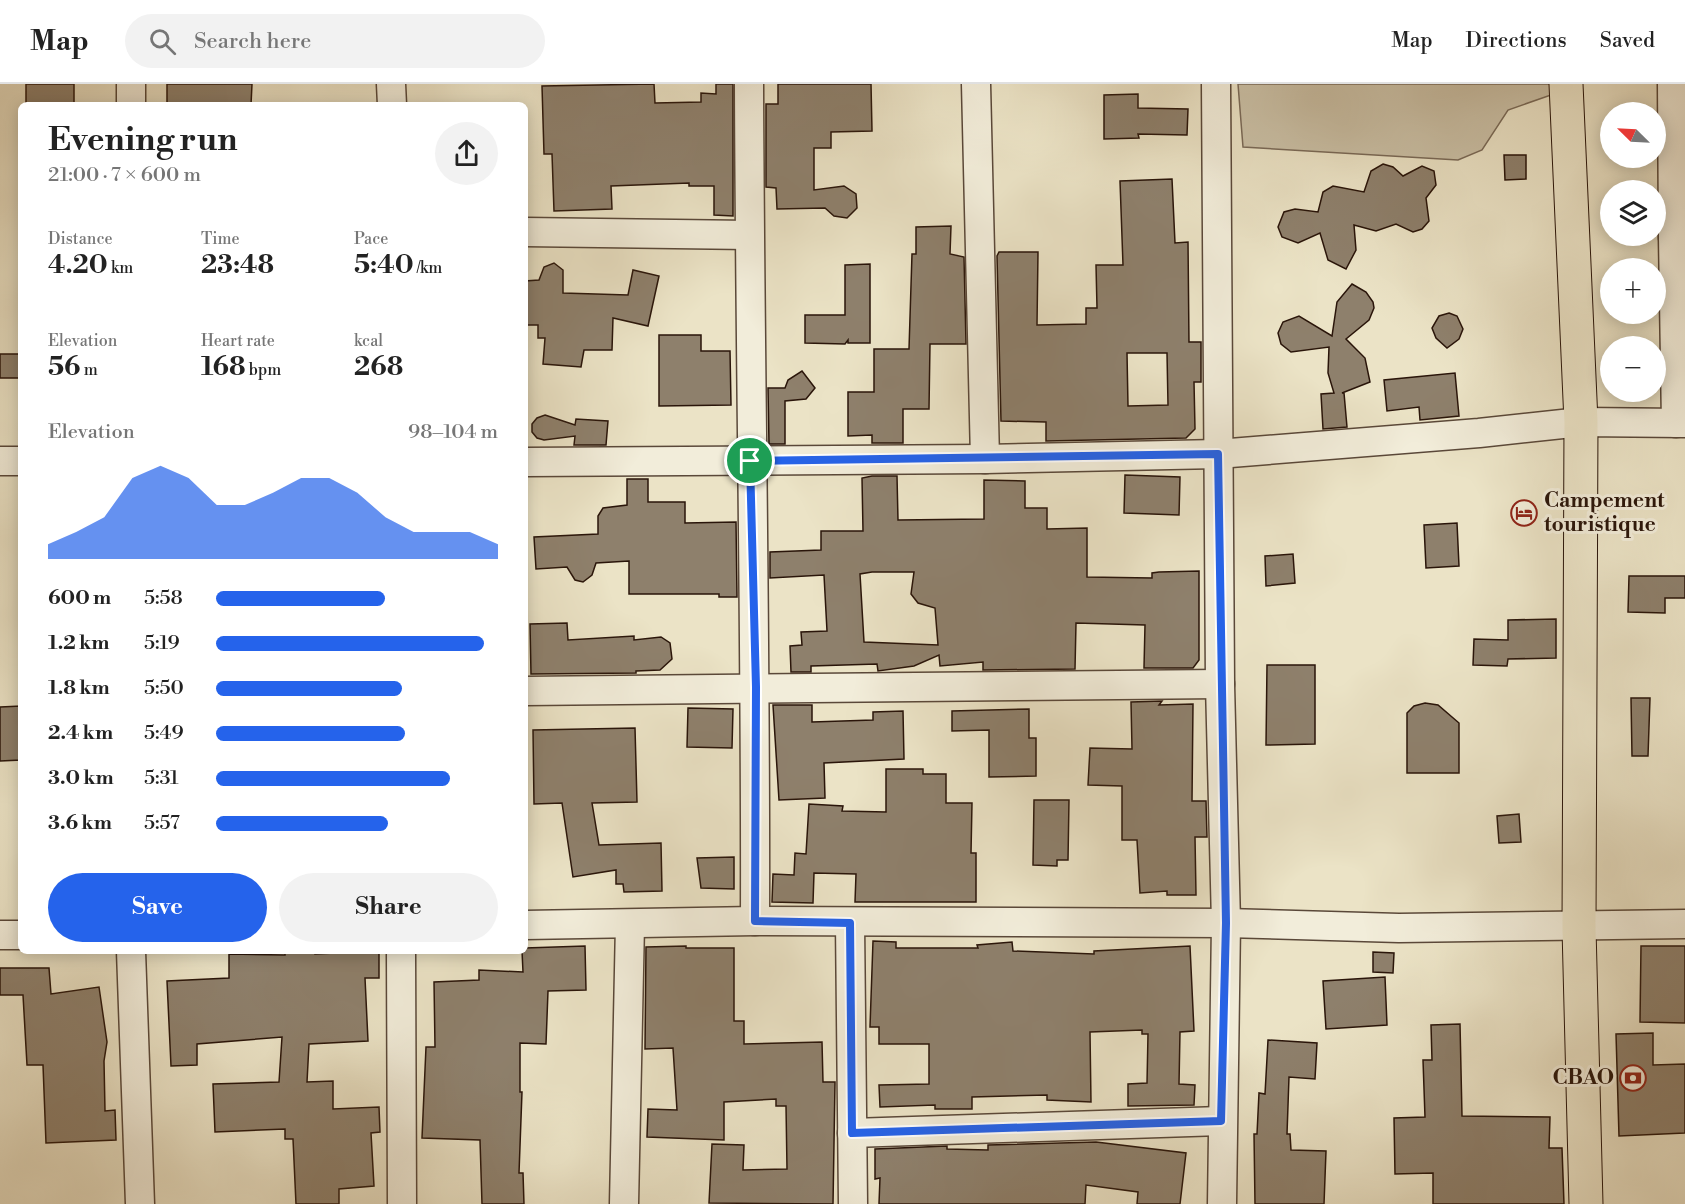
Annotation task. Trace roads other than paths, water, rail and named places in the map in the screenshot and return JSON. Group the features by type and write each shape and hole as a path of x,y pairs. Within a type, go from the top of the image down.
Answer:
{"main road":[{"path":"1566,84 1581,422 1579,928 1586,1204"}],"street":[{"path":"131,84 131,102"},
{"path":"392,84 392,102"},
{"path":"748,84 750,461 756,687 755,921"},
{"path":"975,84 985,459"},
{"path":"1216,84 1220,684 1226,923 1221,1121 1222,1204"},
{"path":"528,462 985,459 1218,454 1479,433 1581,422 1680,423 1679,237 1672,84"},
{"path":"528,232 749,235"},
{"path":"0,461 18,461"},
{"path":"528,691 1220,684"},
{"path":"528,925 755,921 1226,923 1399,928 1579,928 1685,924"},
{"path":"850,923 853,1204"},
{"path":"624,1204 630,924"},
{"path":"0,935 18,935"},
{"path":"131,954 140,1204"},
{"path":"401,954 402,1204"},
{"path":"852,1133 1221,1121"}],"place":[{"name":"Campement touristique","path":"1524,513"},
{"name":"CBAO","path":"1633,1078"}]}
